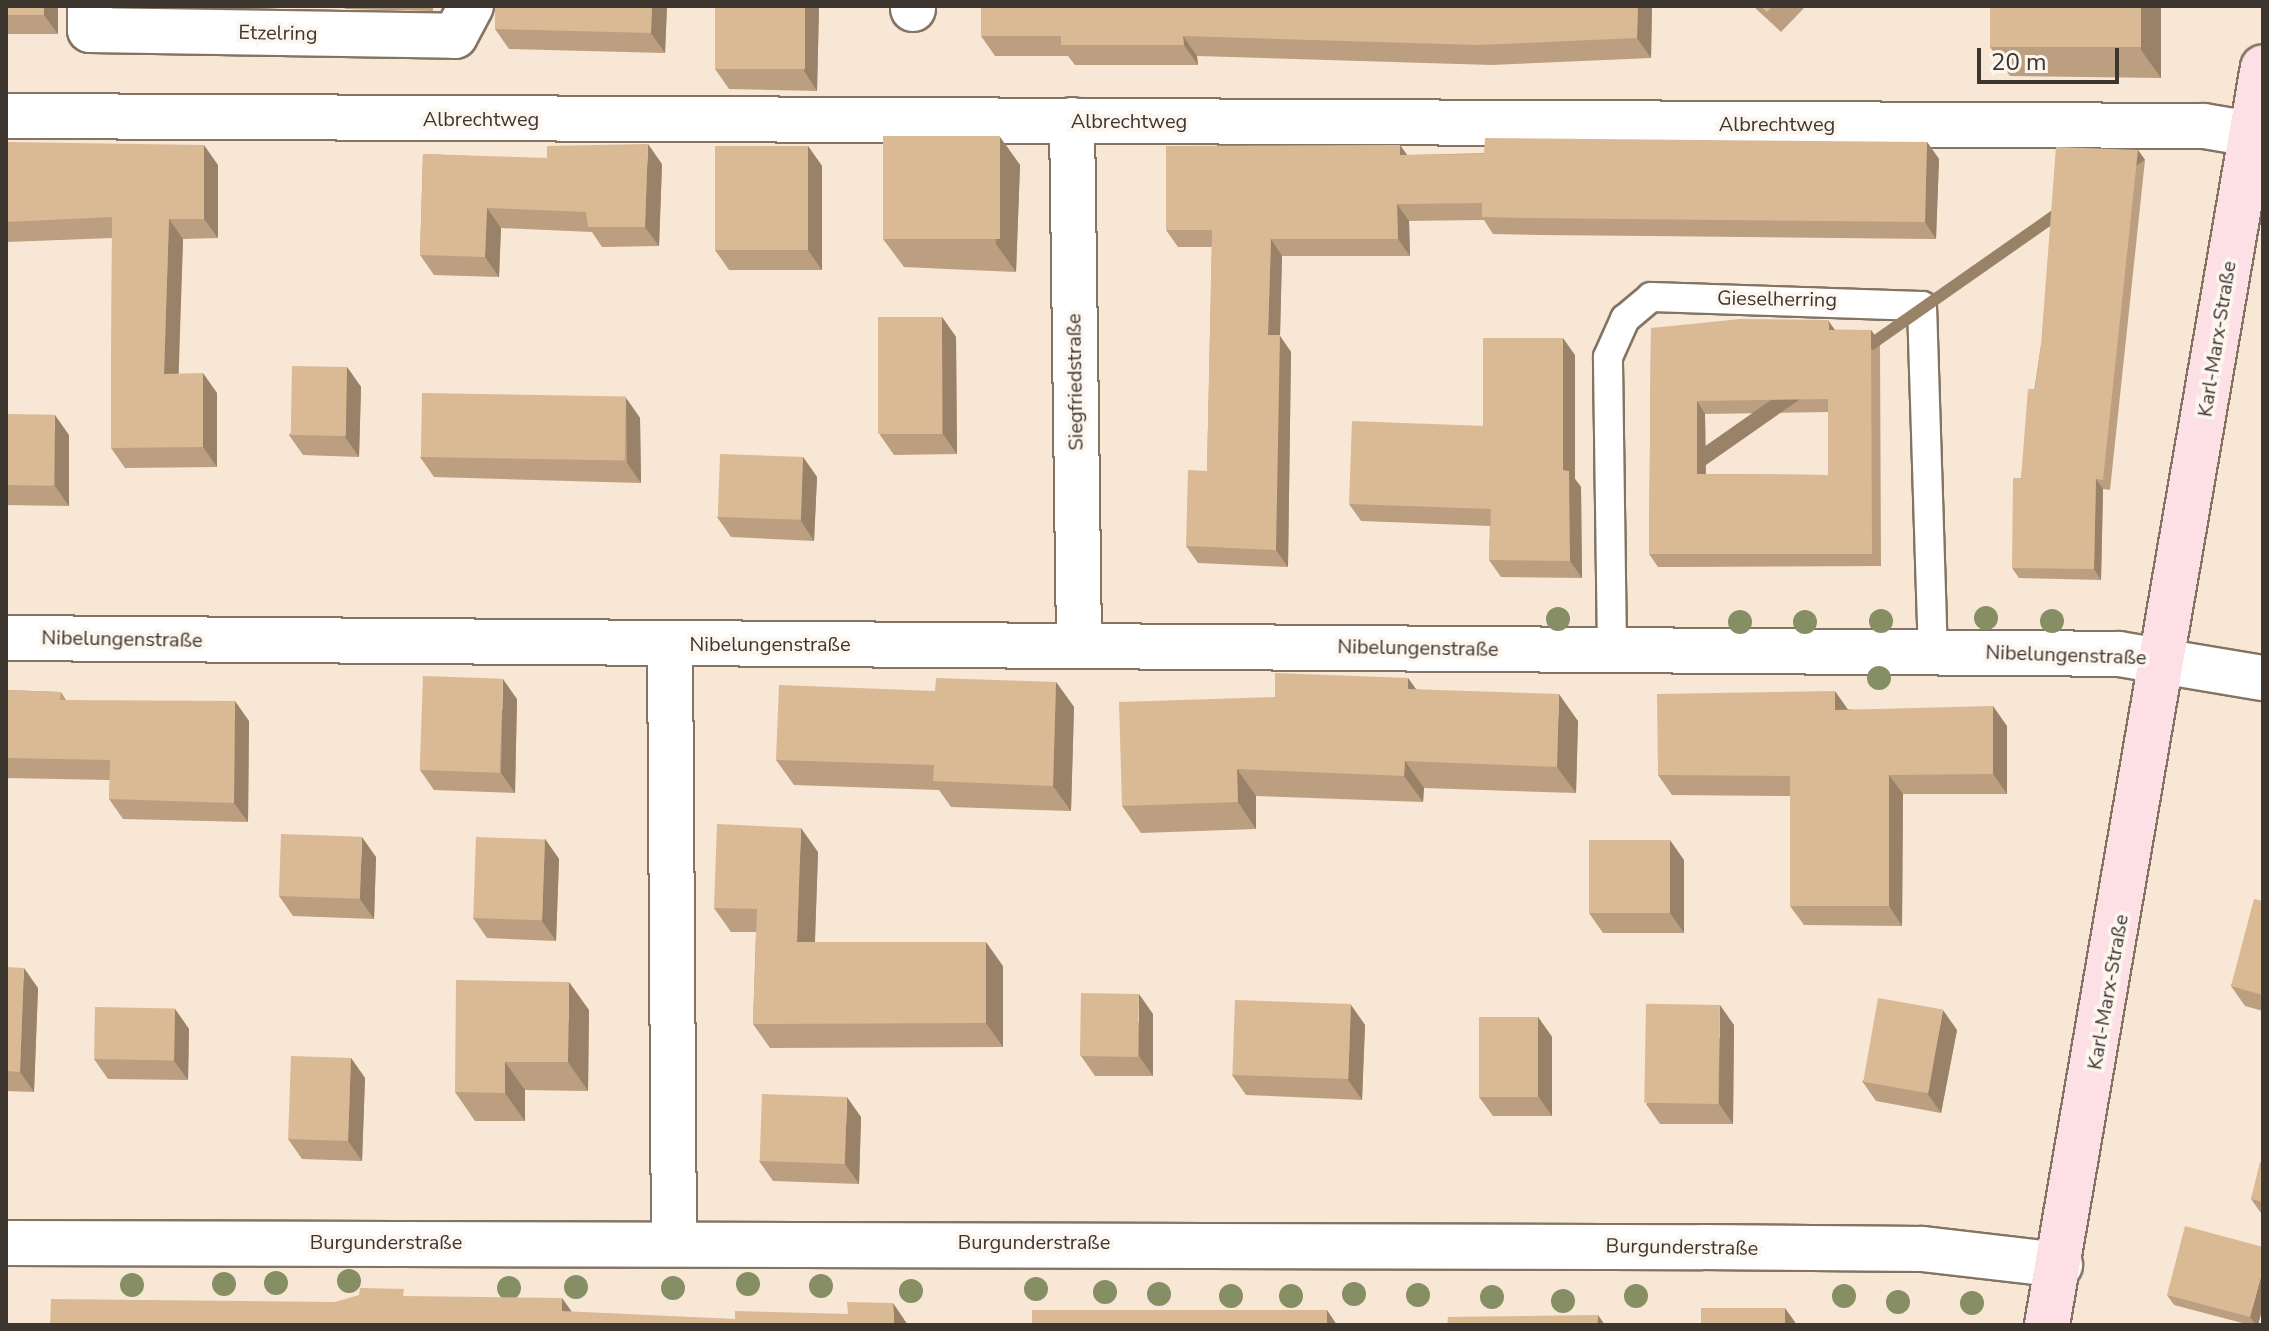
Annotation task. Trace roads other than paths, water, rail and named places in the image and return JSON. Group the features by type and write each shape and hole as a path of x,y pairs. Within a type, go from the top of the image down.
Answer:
{"main road":[{"name":"Karl-Marx-Straße","path":"2047,1325 2258,134 2263,67"}],"street":[{"name":"Etzelring","path":"90,6 90,30 455,36 471,6"},
{"name":"Albrechtweg","path":"6,116 2204,126 2258,134"},
{"name":"Siegfriedstraße","path":"1072,120 1079,643"},
{"name":"Nibelungenstraße","path":"6,638 670,644 1079,643 1933,652 2166,658"},
{"name":"Nibelungenstraße","path":"670,644 674,1240"},
{"path":"2166,658 2263,678"},
{"name":"Burgunderstraße","path":"6,1243 674,1240 1922,1249 2060,1265"}],"lane":[{"name":"Gieselherring","path":"1612,649 1608,357 1625,319 1651,297 1922,306 1933,652"}]}
